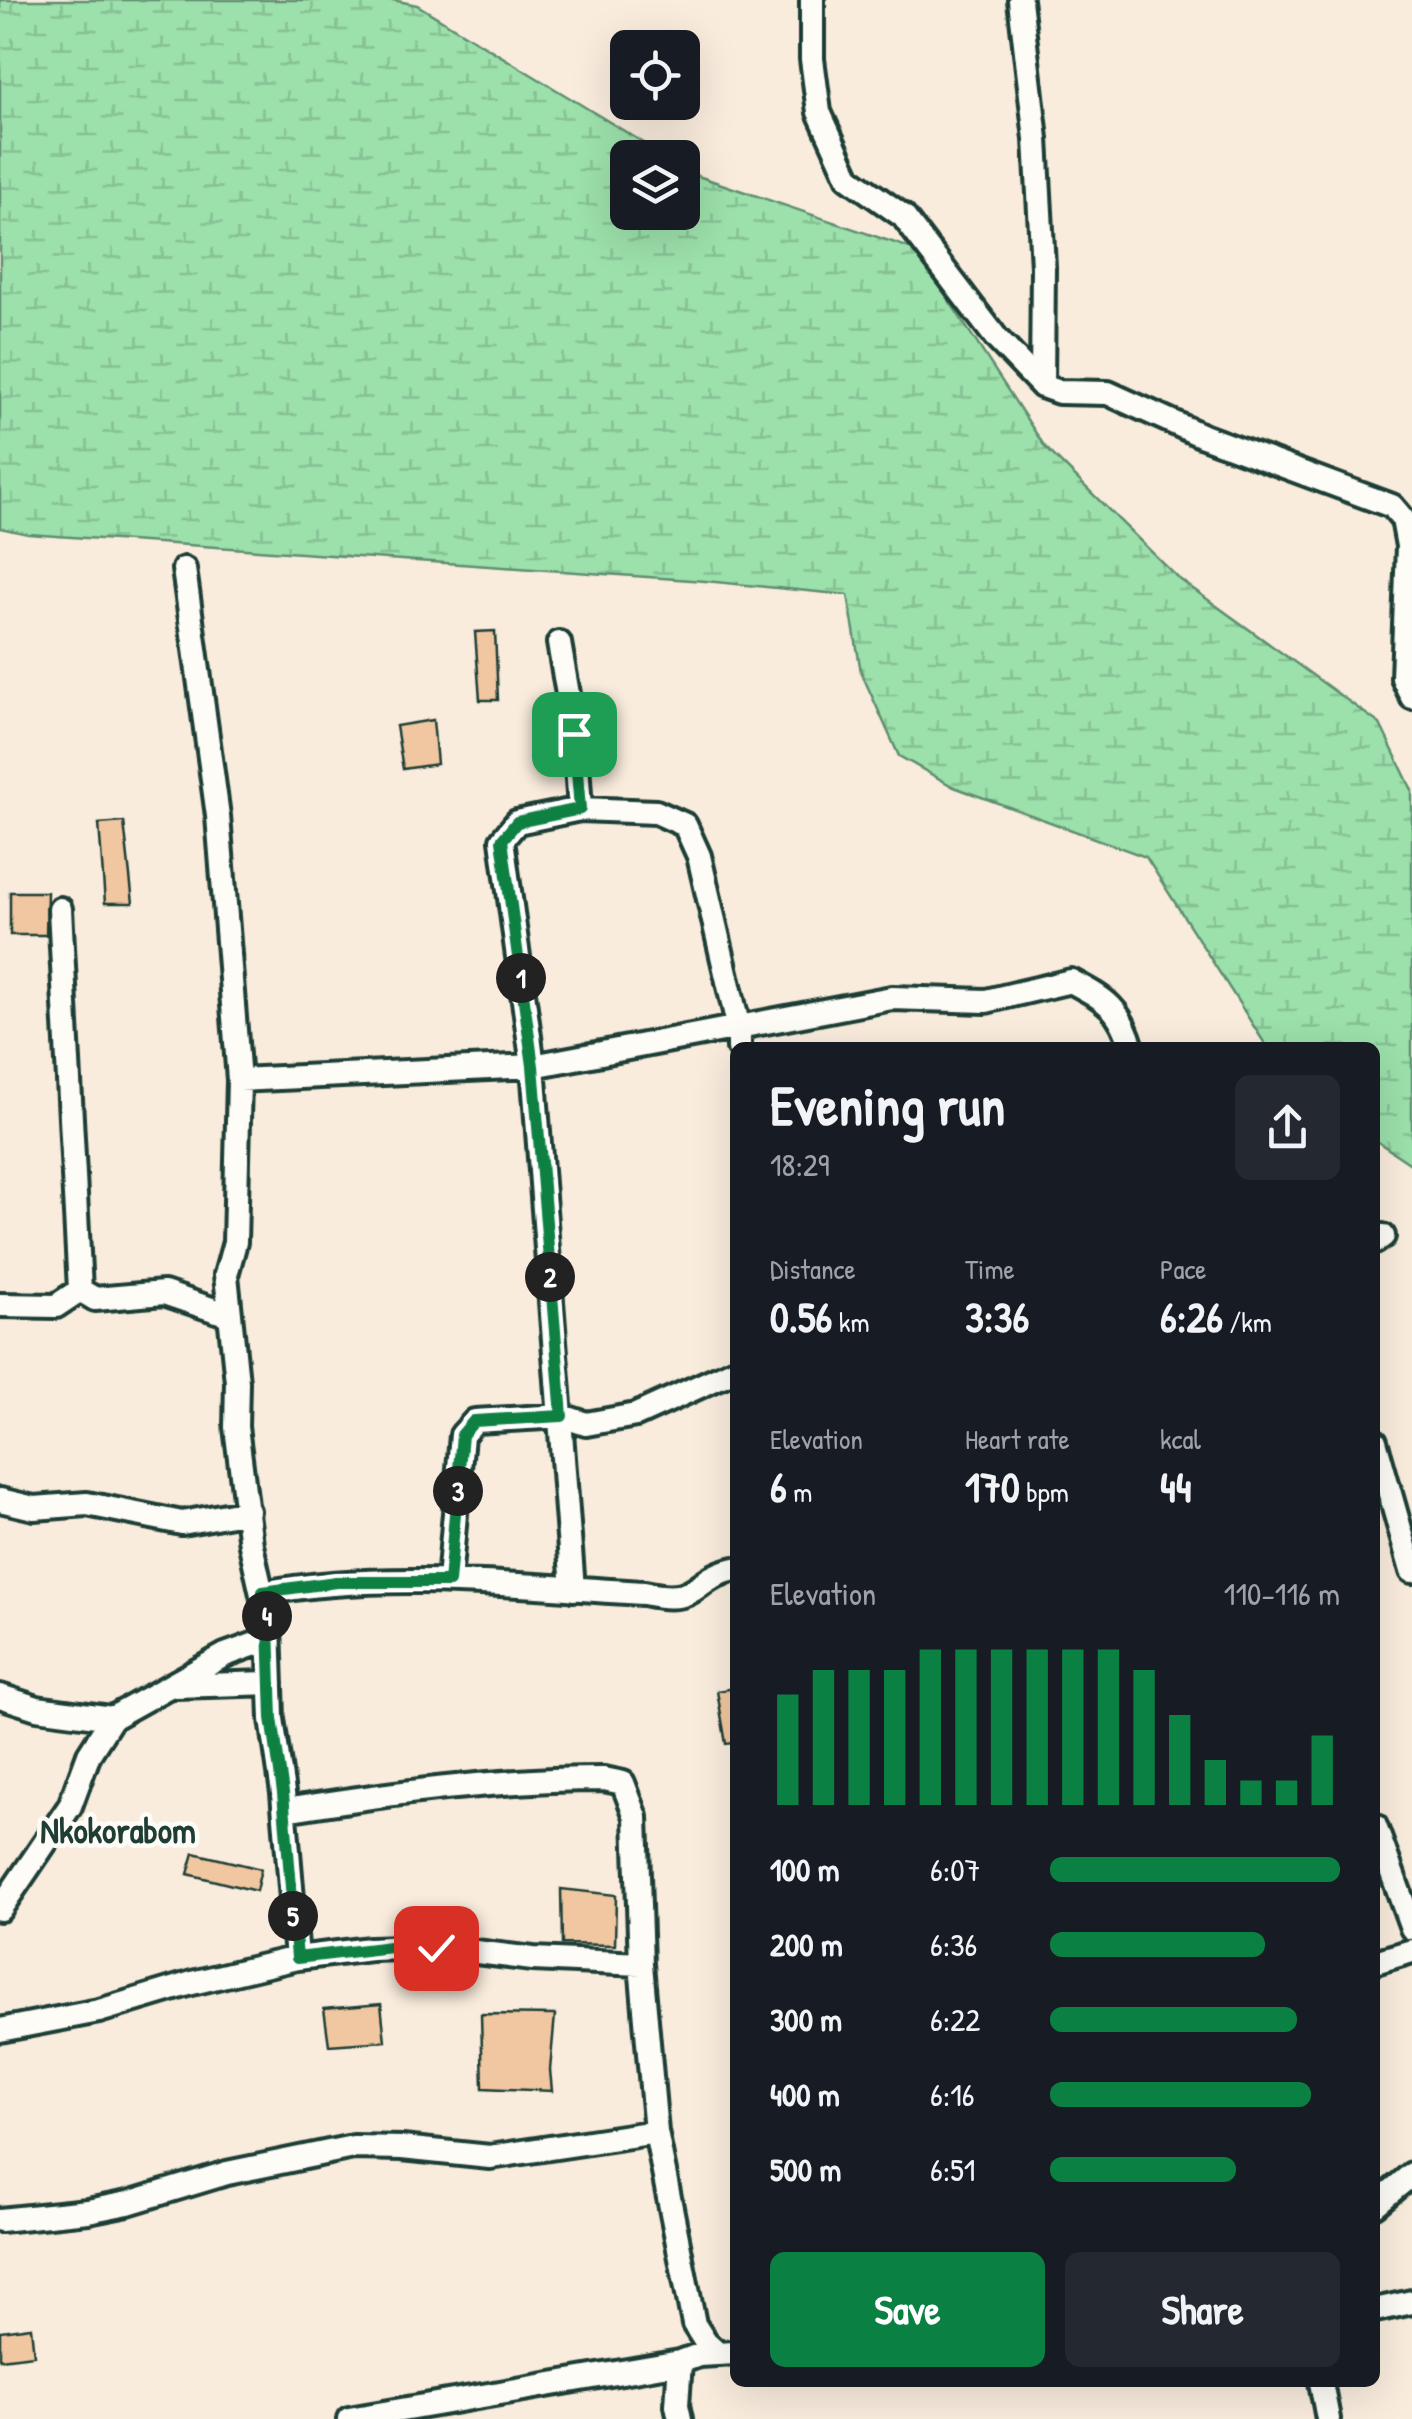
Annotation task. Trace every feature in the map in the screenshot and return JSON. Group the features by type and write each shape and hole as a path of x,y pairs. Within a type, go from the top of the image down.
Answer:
{"street":[{"path":"812,0 812,59 819,112 849,178 902,216 997,340 1042,386 1059,392 1108,393 1204,436 1392,506 1403,519 1408,546 1403,678 1412,697"},
{"path":"1020,0 1036,139 1042,386"},
{"path":"184,570 218,816 239,1080 235,1242 226,1275 236,1427 250,1545 270,1639 297,1958"},
{"path":"559,643 574,734 580,809"},
{"path":"573,1589 533,1066 502,840 517,822 580,809 656,812 685,825 699,856 739,1038"},
{"path":"60,909 80,1290"},
{"path":"239,1080 533,1066 739,1038 892,998 986,1002 1071,980 1108,1001 1130,1042"},
{"path":"80,1290 95,1299 164,1294 229,1314"},
{"path":"0,1306 56,1306 80,1290"},
{"path":"449,1582 462,1435 474,1421 562,1416 586,1424 636,1415 730,1372"},
{"path":"1380,1459 1412,1571"},
{"path":"0,1500 34,1508 87,1504 182,1523 248,1511"},
{"path":"263,1592 336,1582 449,1582 644,1593 670,1599 684,1596 730,1570"},
{"path":"0,1909 70,1806 88,1754 112,1718 226,1655 270,1639"},
{"path":"170,1686 271,1683"},
{"path":"0,1696 37,1708 112,1718"},
{"path":"285,1810 470,1784 604,1778 622,1783 636,1817 641,1964 656,2132 694,2324 726,2353"},
{"path":"1380,1840 1412,1928"},
{"path":"0,2030 99,2011 192,1983 297,1958 399,1946 533,1959 641,1964"},
{"path":"1380,1961 1412,1951"},
{"path":"0,2220 128,2203 226,2172 353,2147 490,2157 656,2132"},
{"path":"1380,2201 1412,2174"},
{"path":"1380,2309 1412,2302"},
{"path":"348,2419 451,2410 726,2353"},
{"path":"680,2362 680,2419"},
{"path":"1322,2387 1328,2419"}],"green space":[{"path":"0,0 393,0 417,5 639,140 610,140 610,230 700,230 700,177 916,250 1045,447 1178,578 1380,724 1412,790 1412,1165 1380,1143 1380,1042 1264,1042 1146,857 954,787 899,756 861,672 848,595 705,581 28,534 0,528"}],"building":[{"path":"495,631 498,700 480,700 475,632"},
{"path":"433,720 437,764 403,769 396,726"},
{"path":"124,822 133,903 105,903 99,824"},
{"path":"10,892 47,892 46,935 10,935"},
{"path":"730,1689 730,1744 726,1744 717,1691"},
{"path":"194,1853 261,1869 256,1891 188,1874"},
{"path":"561,1889 616,1895 615,1945 562,1944"},
{"path":"381,2004 385,2041 329,2045 324,2009"},
{"path":"481,2014 555,2015 552,2091 483,2088"},
{"path":"31,2327 34,2355 0,2359 0,2331"}],"district":[{"name":"Nkokorabom","path":"118,1830"}],"route":[{"path":"436,1948 370,1948 297,1958 263,1592 336,1582 449,1582 462,1435 474,1421 562,1416 533,1066 502,840 517,822 580,809 574,734"}]}
